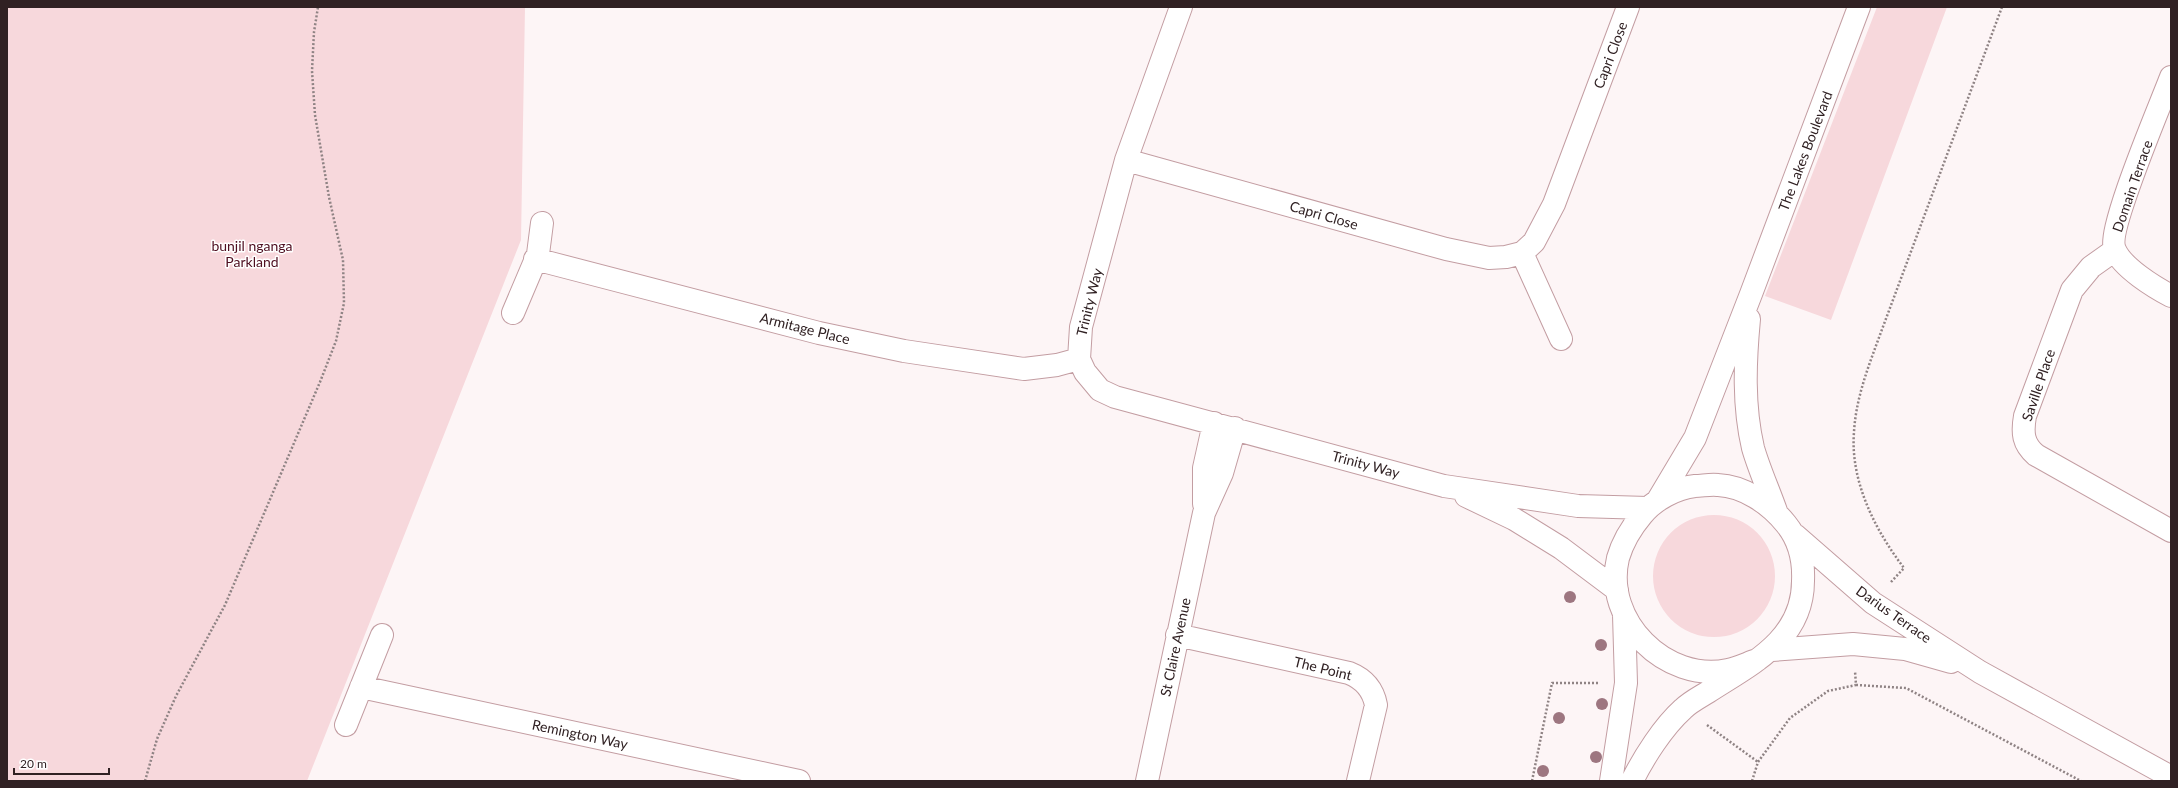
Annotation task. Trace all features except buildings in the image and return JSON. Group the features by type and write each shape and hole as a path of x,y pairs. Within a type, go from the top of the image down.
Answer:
{"street":[{"name":"Trinity Way","path":"1181,7 1126,160 1081,327 1079,359 1091,381 1100,390 1115,397 1214,422 1444,486 1578,506 1653,504"},
{"name":"Capri Close","path":"1126,160 1446,249 1489,258 1506,257 1522,253 1534,242 1554,204 1628,7"},
{"name":"The Lakes Boulevard","path":"1624,616 1617,590 1618,559 1629,531 1653,504 1695,438 1859,7"},
{"name":"Domain Terrace","path":"2171,77 2122,206 2116,227 2115,250 2136,273 2171,296"},
{"path":"513,313 535,259 541,237 542,223"},
{"name":"Saville Place","path":"2115,250 2091,267 2072,290 2025,416 2023,428 2024,440 2029,449 2036,455 2171,531"},
{"path":"1522,253 1561,339"},
{"name":"Armitage Place","path":"535,259 819,333 904,351 1024,369 1057,366 1079,359"},
{"name":"The Lakes Boulevard","path":"1751,294 1745,362 1745,402 1753,448 1776,511"},
{"name":"St Claire Avenue","path":"1204,513 1204,468 1214,422"},
{"name":"St Claire Avenue","path":"1147,781 1177,634 1204,513 1222,473 1235,428"},
{"path":"1632,781 1645,756 1683,709 1765,655 1792,625 1803,596 1804,564 1794,534 1776,511 1750,493 1719,484 1687,487 1653,504"},
{"name":"Trinity Way","path":"1444,486 1514,518 1561,548 1617,590"},
{"name":"Darius Terrace","path":"1794,534 1873,603 1980,672 2171,777"},
{"path":"1624,616 1642,642 1666,661 1696,671 1728,670 1765,655"},
{"path":"1611,781 1626,683 1624,616"},
{"name":"The Point","path":"1177,634 1349,673 1366,682 1375,698 1376,706 1358,781"},
{"path":"346,724 382,635"},
{"name":"Darius Terrace","path":"1765,655 1853,644 1917,652 1980,672"},
{"name":"Remington Way","path":"361,687 799,781"}],"path":[{"path":"145,781 157,740 176,696 225,604 320,382 336,341 344,303 343,260 329,197 315,115 312,71 314,32 318,7"},
{"path":"1873,603 1904,568 1880,534 1863,495 1856,463 1854,434 1857,409 1864,379 2002,7"},
{"path":"1853,644 1856,685"},
{"path":"1752,781 1758,762 1790,718 1828,691 1856,685 1906,688 2081,781"}],"green space":[{"name":"bunjil nganga Parkland","path":"7,7 525,7 521,240 307,781 7,781"},
{"path":"1877,7 1947,7 1831,320 1765,296"},
{"path":"1714,515 1737,519 1748,525 1757,533 1765,542 1771,553 1775,576 1771,599 1765,610 1757,619 1748,627 1737,633 1714,637 1691,633 1680,627 1671,619 1663,610 1657,599 1653,576 1657,553 1663,542 1671,533 1680,525 1691,519"}]}
